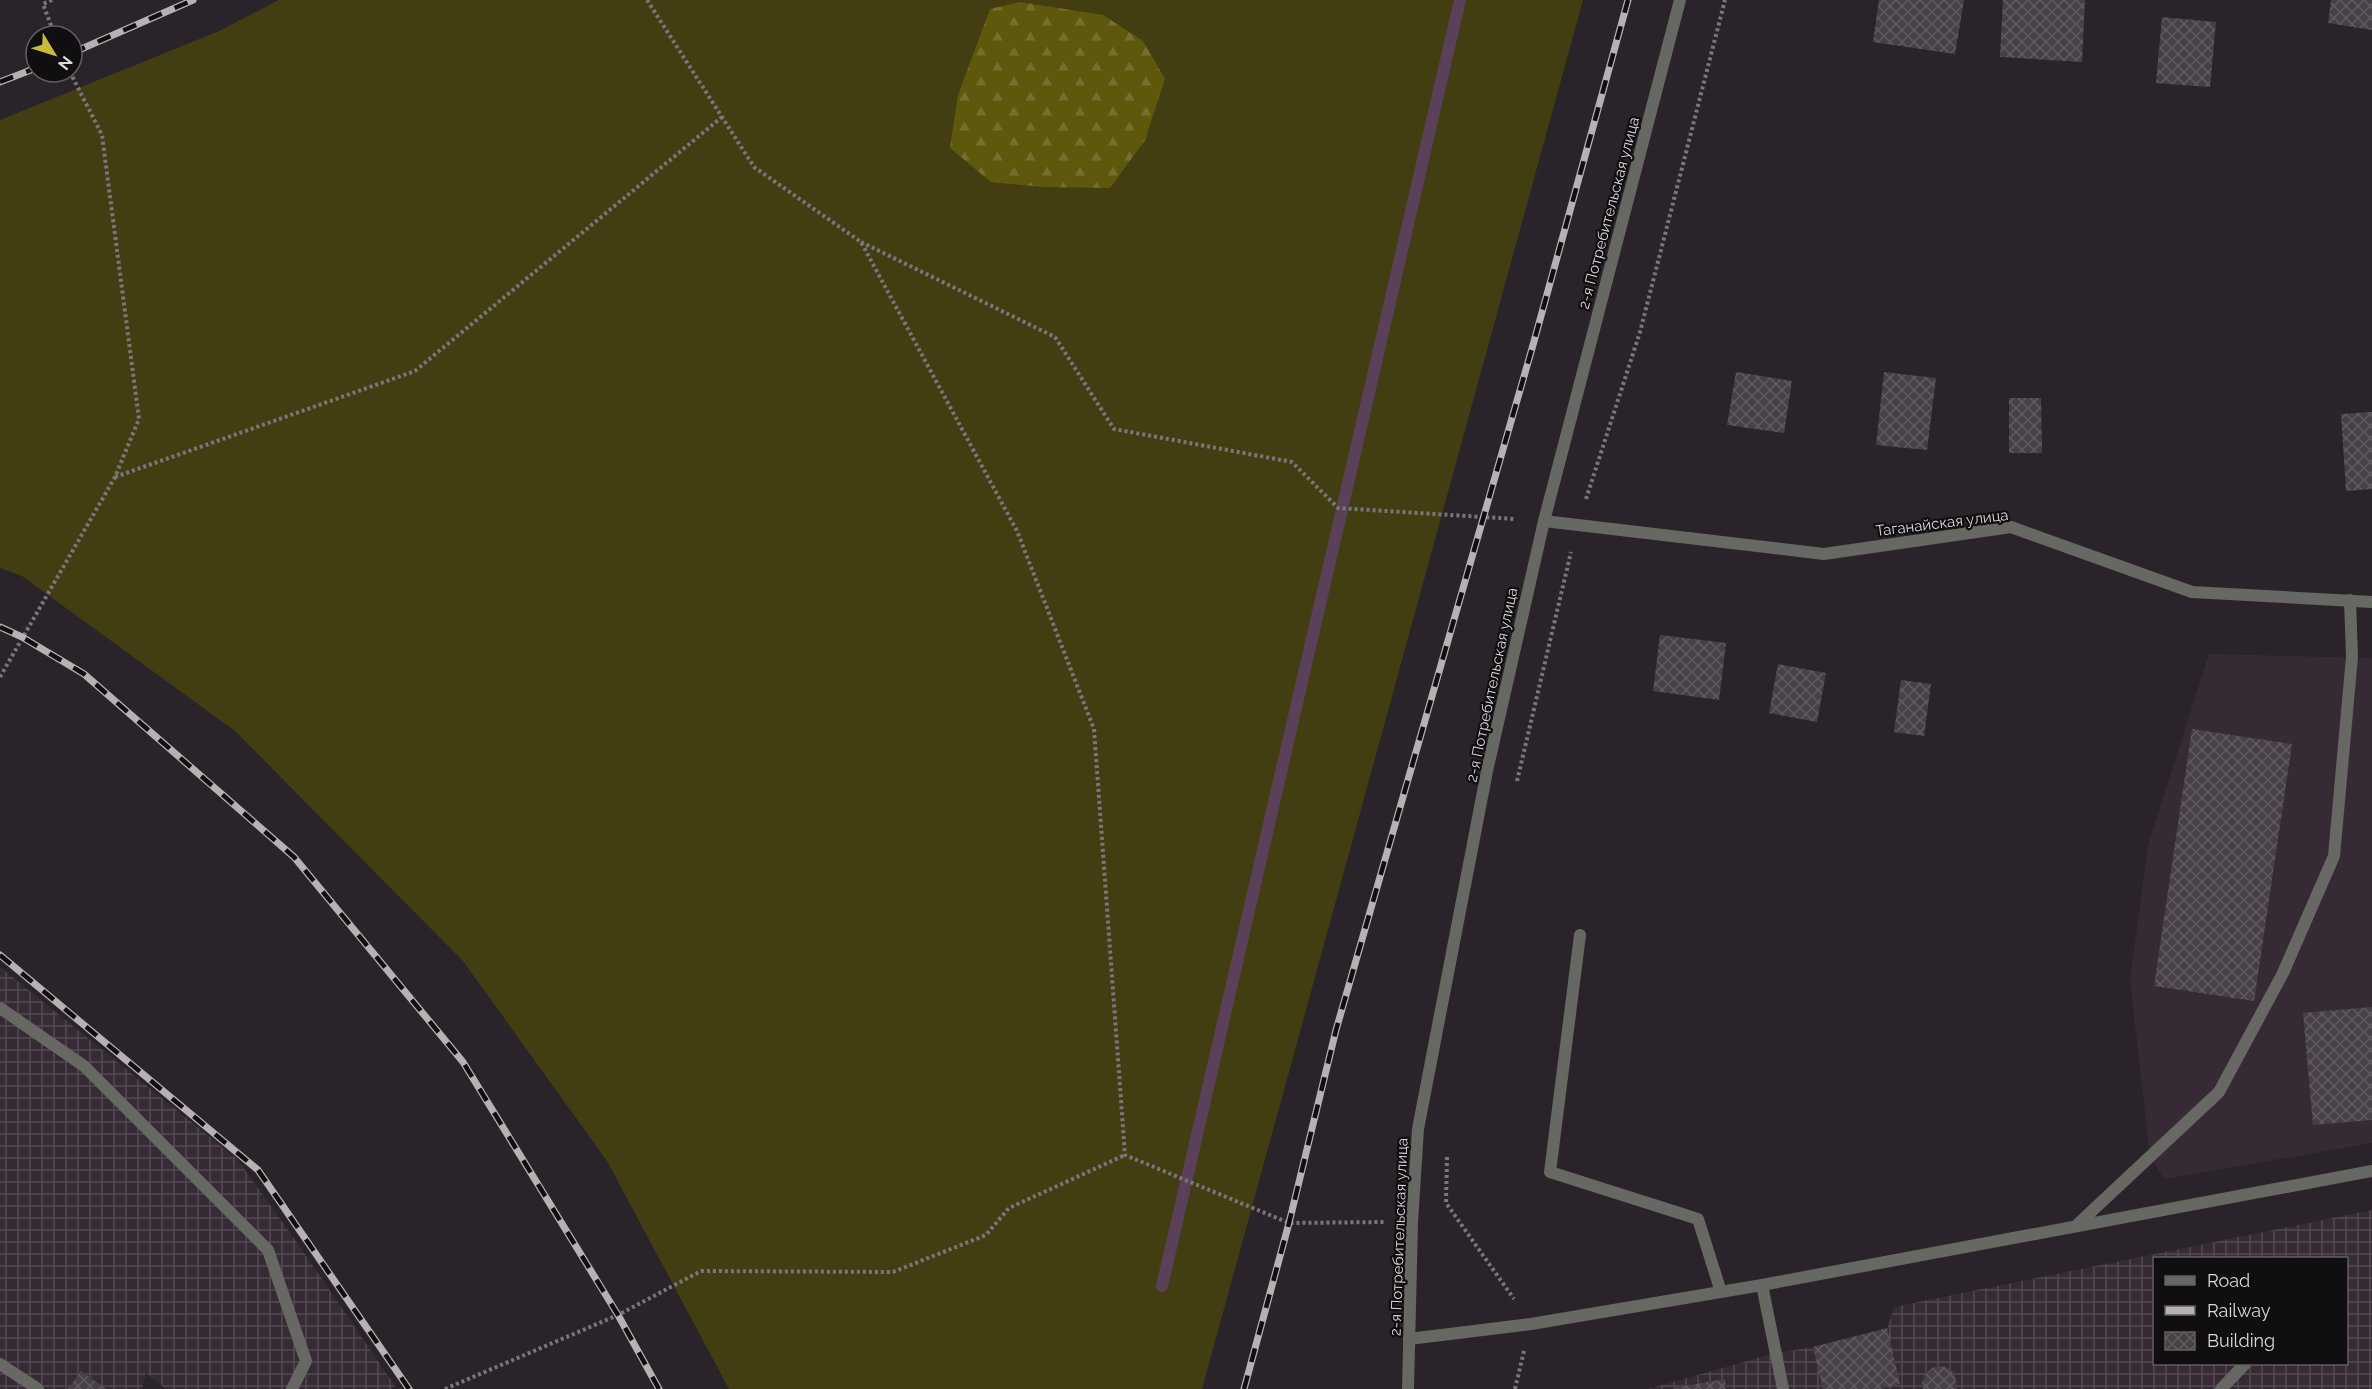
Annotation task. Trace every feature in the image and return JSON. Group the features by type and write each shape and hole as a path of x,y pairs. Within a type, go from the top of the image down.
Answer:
{"street":[{"name":"2-я Потребительская улица","path":"1408,1389 1412,1222 1418,1129 1487,771 1544,521 1680,0"},
{"name":"Таганайская улица","path":"1544,521 1824,554 2011,527 2192,592 2372,602"},
{"path":"2077,1224 2219,1092 2283,973 2334,856 2352,657 2350,600"},
{"path":"1580,935 1550,1172 1698,1219 1722,1292"},
{"path":"0,1008 84,1066 268,1250 306,1361 292,1389"},
{"path":"1409,1339 1531,1324 1722,1292 2077,1224 2372,1171"},
{"path":"1762,1285 1783,1389"},
{"path":"0,1364 38,1389"},
{"path":"2221,1389 2244,1365"}],"path":[{"path":"50,24 43,4 52,0"},
{"path":"646,0 754,167 861,242 1055,337 1114,429 1292,462 1338,508 1544,521"},
{"path":"1515,790 1577,525 1640,332 1725,0"},
{"path":"0,677 115,477 139,419 102,135 76,84"},
{"path":"115,477 415,371 722,117"},
{"path":"861,242 1017,531 1094,729 1125,1155"},
{"path":"1448,1148 1446,1203 1531,1324 1515,1389"},
{"path":"445,1389 618,1315 701,1271 892,1272 986,1235 1009,1208 1125,1155 1289,1223 1412,1222"}],"shaded area":[{"path":"279,0 1583,0 1202,1389 729,1389 607,1161 463,961 235,731 22,576 0,568 0,120 219,31"},
{"path":"2209,654 2372,658 2372,1143 2164,1179 2150,1156 2130,980 2148,845"},
{"path":"0,967 237,1159 395,1386 391,1389 166,1389 146,1373 142,1389 0,1389"},
{"path":"2372,1210 2372,1389 1648,1389 1776,1353 1813,1347 1887,1329 1894,1307"}],"green space":[{"path":"1020,2 1103,15 1143,41 1165,79 1145,140 1110,188 1042,187 991,182 950,148 958,95 990,9"}],"building":[{"path":"1879,0 1964,0 1955,54 1873,42"},
{"path":"2003,0 2085,0 2082,62 2000,57"},
{"path":"2331,0 2372,0 2372,30 2328,23"},
{"path":"2162,17 2216,22 2210,87 2156,83"},
{"path":"1736,372 1792,381 1784,433 1727,425"},
{"path":"1884,372 1936,378 1927,450 1876,445"},
{"path":"2009,398 2041,398 2042,453 2009,453"},
{"path":"2372,412 2372,489 2346,491 2341,414"},
{"path":"1660,635 1726,643 1719,700 1653,691"},
{"path":"1778,664 1826,673 1817,722 1769,713"},
{"path":"1901,680 1931,684 1924,736 1894,732"},
{"path":"2192,729 2292,744 2254,1001 2154,986"},
{"path":"2372,1007 2372,1120 2313,1125 2303,1013"},
{"path":"1887,1328 1900,1384 1880,1389 1823,1389 1813,1347"},
{"path":"1940,1366 1948,1368 1955,1374 1957,1389 1923,1389 1922,1382 1926,1374 1932,1368"},
{"path":"81,1371 106,1389 68,1389"},
{"path":"1725,1379 1726,1389 1674,1389 1674,1388"}],"waterway":[{"path":"1162,1286 1460,0"}],"railway":[{"path":"84,48 193,0"},
{"path":"1244,1389 1289,1223 1336,1030 1533,345 1628,0"},
{"path":"0,82 24,73"},
{"path":"0,627 22,637 84,674 294,857 463,1062 618,1315 659,1389"},
{"path":"0,955 258,1170 409,1389"}]}
